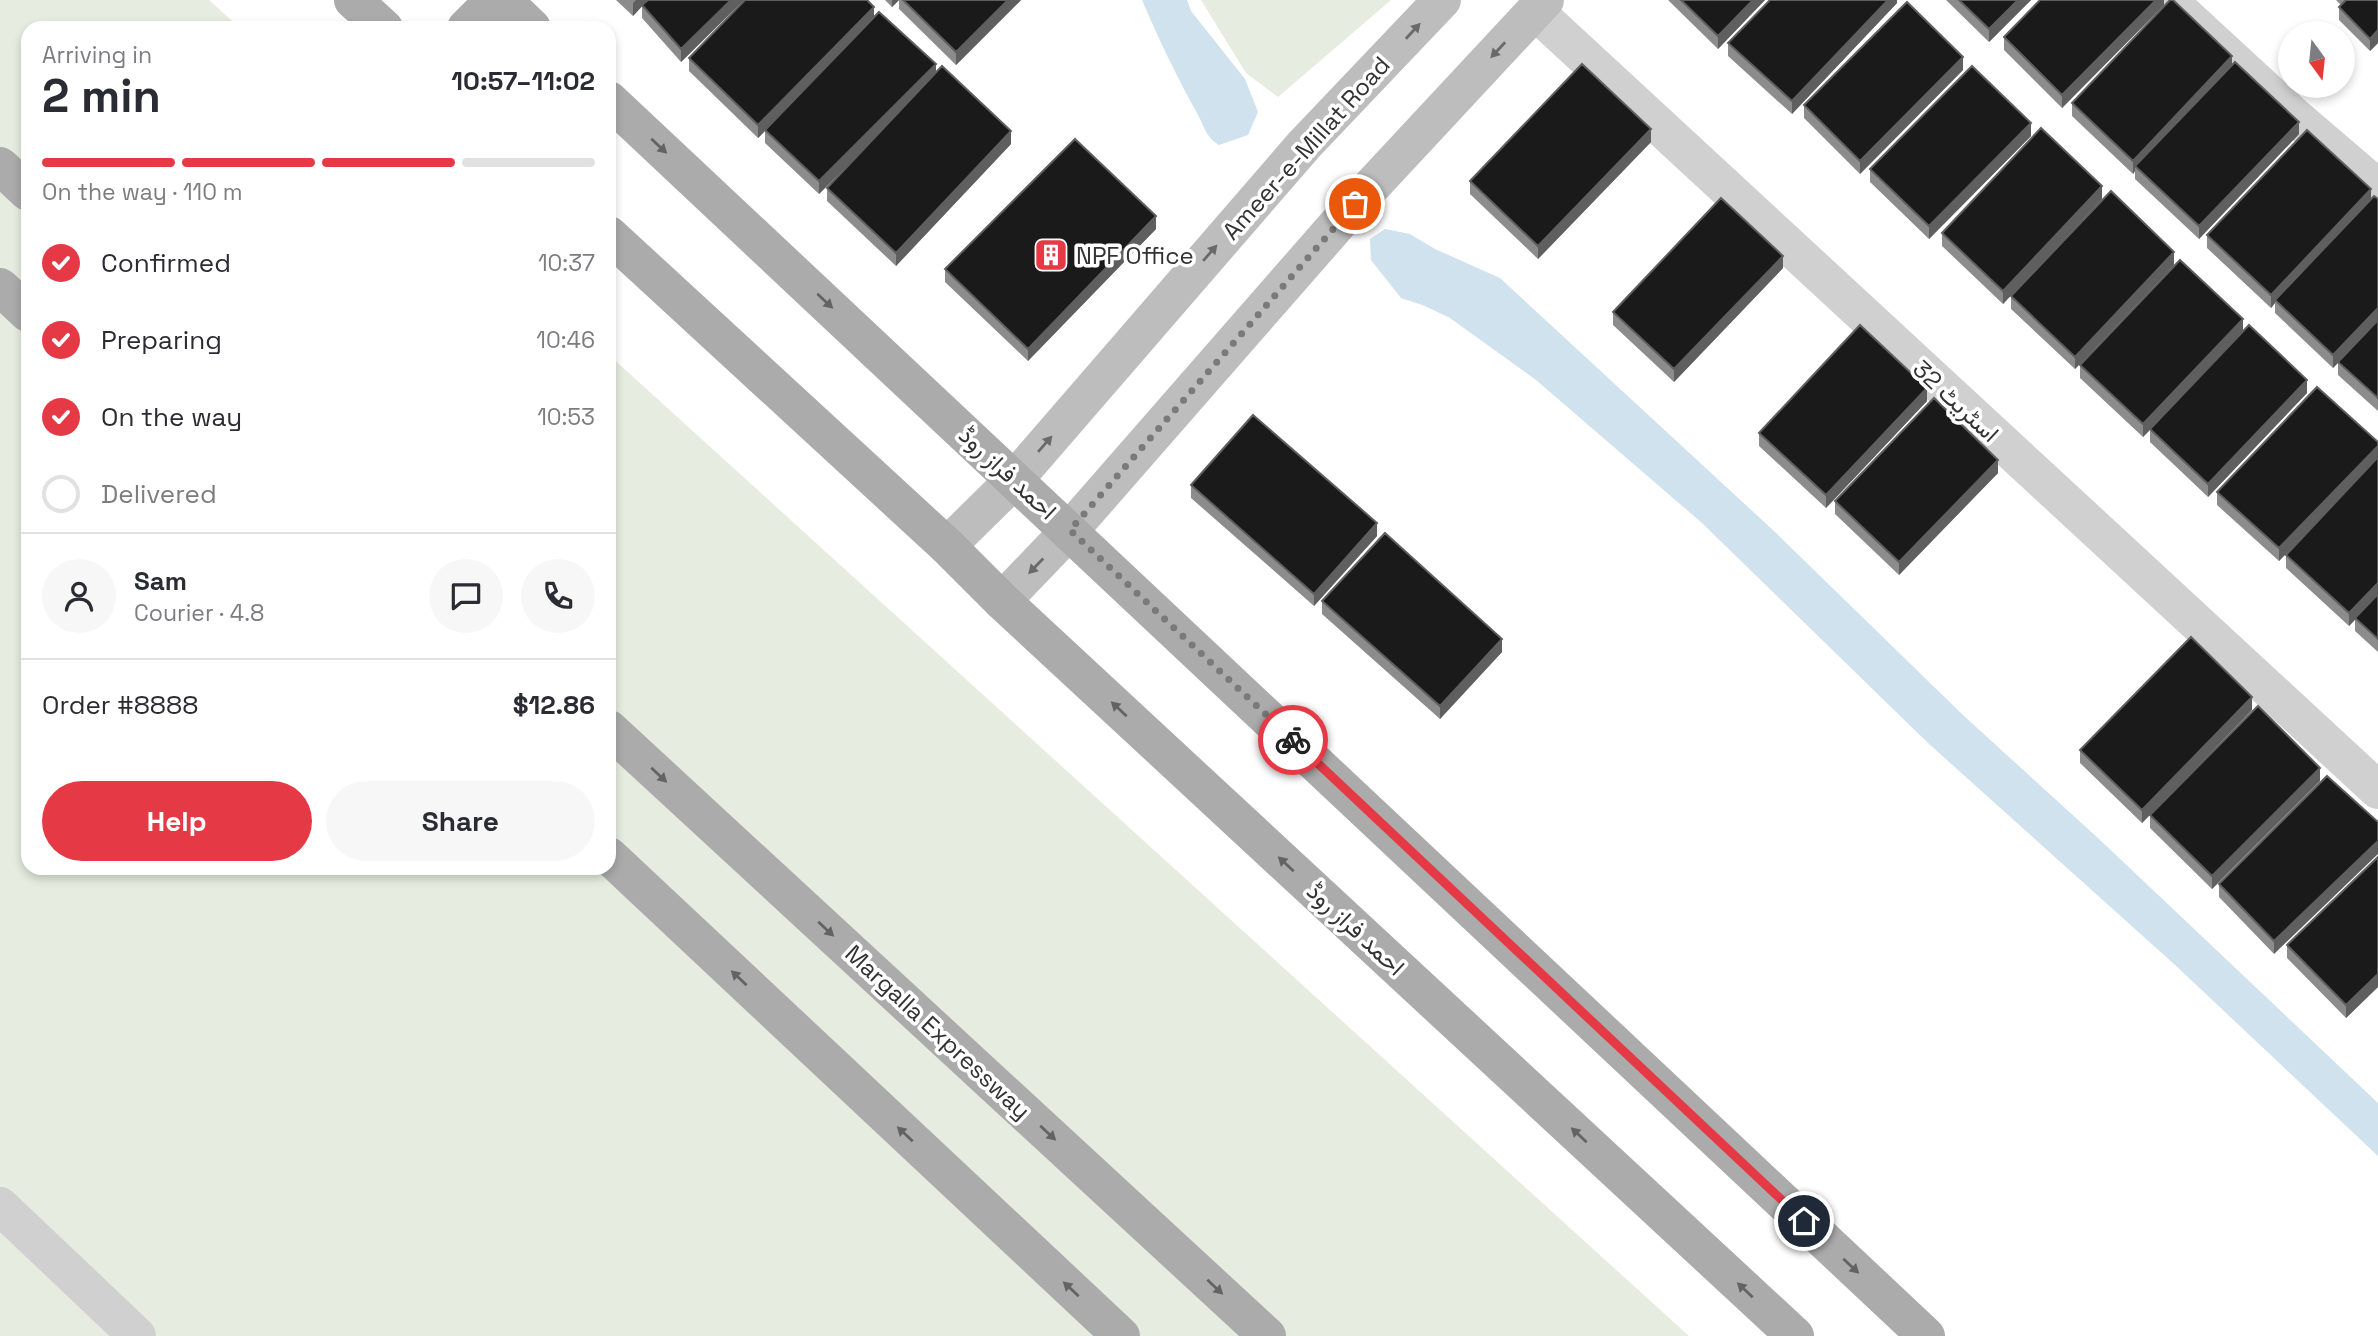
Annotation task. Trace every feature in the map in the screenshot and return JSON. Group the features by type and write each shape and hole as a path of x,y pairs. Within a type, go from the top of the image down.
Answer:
{"main road":[{"path":"354,0 376,21"},
{"path":"473,21 494,0"},
{"path":"503,0 526,21"},
{"name":"Ameer-e-Millat Road","path":"947,545 1014,479 1304,145 1442,0"},
{"path":"1002,601 1070,530 1355,204 1540,6"},
{"name":"احمد فراز روڈ","path":"616,107 1926,1336"},
{"path":"0,166 21,186"},
{"name":"احمد فراز روڈ","path":"616,241 947,545 1002,601 1796,1336"},
{"path":"0,287 21,306"},
{"name":"Margalla Expressway","path":"616,735 1267,1336"},
{"path":"616,863 1121,1336"}],"street":[{"path":"2168,0 2295,117 2378,188"},
{"name":"اسٹریٹ 32","path":"1540,6 2378,790"},
{"path":"0,1206 137,1336"}],"shaded area":[{"path":"0,0 209,0 232,21 21,21 21,875 616,875 616,361 1689,1336 0,1336"},
{"path":"1201,0 1391,0 1278,97 1246,73"}],"water":[{"path":"1142,0 1187,0 1191,11 1245,79 1258,112 1248,135 1219,145 1208,135 1168,58"},
{"path":"1385,229 1410,234 1435,249 1500,278 1775,532 1964,716 2099,839 2378,1103 2378,1156 2174,964 1928,743 1702,523 1536,380 1450,318 1401,298 1371,260 1370,239"}],"building":[{"path":"648,0 731,0 681,49 642,5"},
{"path":"745,0 867,0 874,7 758,125 689,58"},
{"path":"903,0 1008,0 956,52"},
{"path":"1681,0 1753,0 1718,36"},
{"path":"1770,0 1888,0 1792,101 1728,43"},
{"path":"1959,0 2018,0 1989,29"},
{"path":"2040,0 2156,0 2062,95 2004,37"},
{"path":"2170,0 2232,56 2133,161 2072,103"},
{"path":"2346,0 2378,0 2378,30 2370,39 2356,25 2356,21 2353,21 2339,7"},
{"path":"1907,2 1963,57 1860,161 1804,105"},
{"path":"879,12 936,64 819,181 765,130"},
{"path":"2235,62 2299,122 2199,226 2135,166"},
{"path":"1582,64 1651,129 1538,246 1470,181"},
{"path":"942,66 1011,131 896,253 827,188"},
{"path":"1972,66 2031,123 1929,226 1870,169"},
{"path":"2041,128 2102,186 2003,291 1942,233"},
{"path":"2307,130 2371,189 2271,295 2207,235"},
{"name":"NPF Office","path":"1075,139 1156,216 1028,349 945,269"},
{"path":"2111,191 2174,252 2075,357 2011,296"},
{"path":"2374,196 2378,199 2378,308 2333,355 2275,300"},
{"path":"1721,198 1783,256 1674,369 1613,312"},
{"path":"2180,260 2243,319 2143,424 2080,365"},
{"path":"2378,320 2378,398 2338,362"},
{"path":"1860,325 1927,388 1826,495 1759,433"},
{"path":"2249,325 2307,380 2208,484 2150,429"},
{"path":"2317,387 2378,442 2378,446 2279,548 2217,492"},
{"path":"1934,398 1998,460 1899,562 1835,501"},
{"path":"1253,415 1377,523 1314,594 1191,485"},
{"path":"2378,457 2378,583 2349,613 2286,555"},
{"path":"1385,533 1502,639 1440,706 1322,601"},
{"path":"2378,594 2378,639 2355,618"},
{"path":"2191,637 2252,697 2142,810 2080,750"},
{"path":"2258,706 2320,768 2212,876 2150,815"},
{"path":"2327,776 2378,822 2378,841 2274,941 2219,884"},
{"path":"2378,857 2378,974 2346,1005 2287,945"}],"way so far":[{"path":"1293,740 1070,530 1355,204"}],"place":[{"name":"NPF Office","path":"1051,255"}],"route":[{"path":"1293,740 1804,1221"}]}
